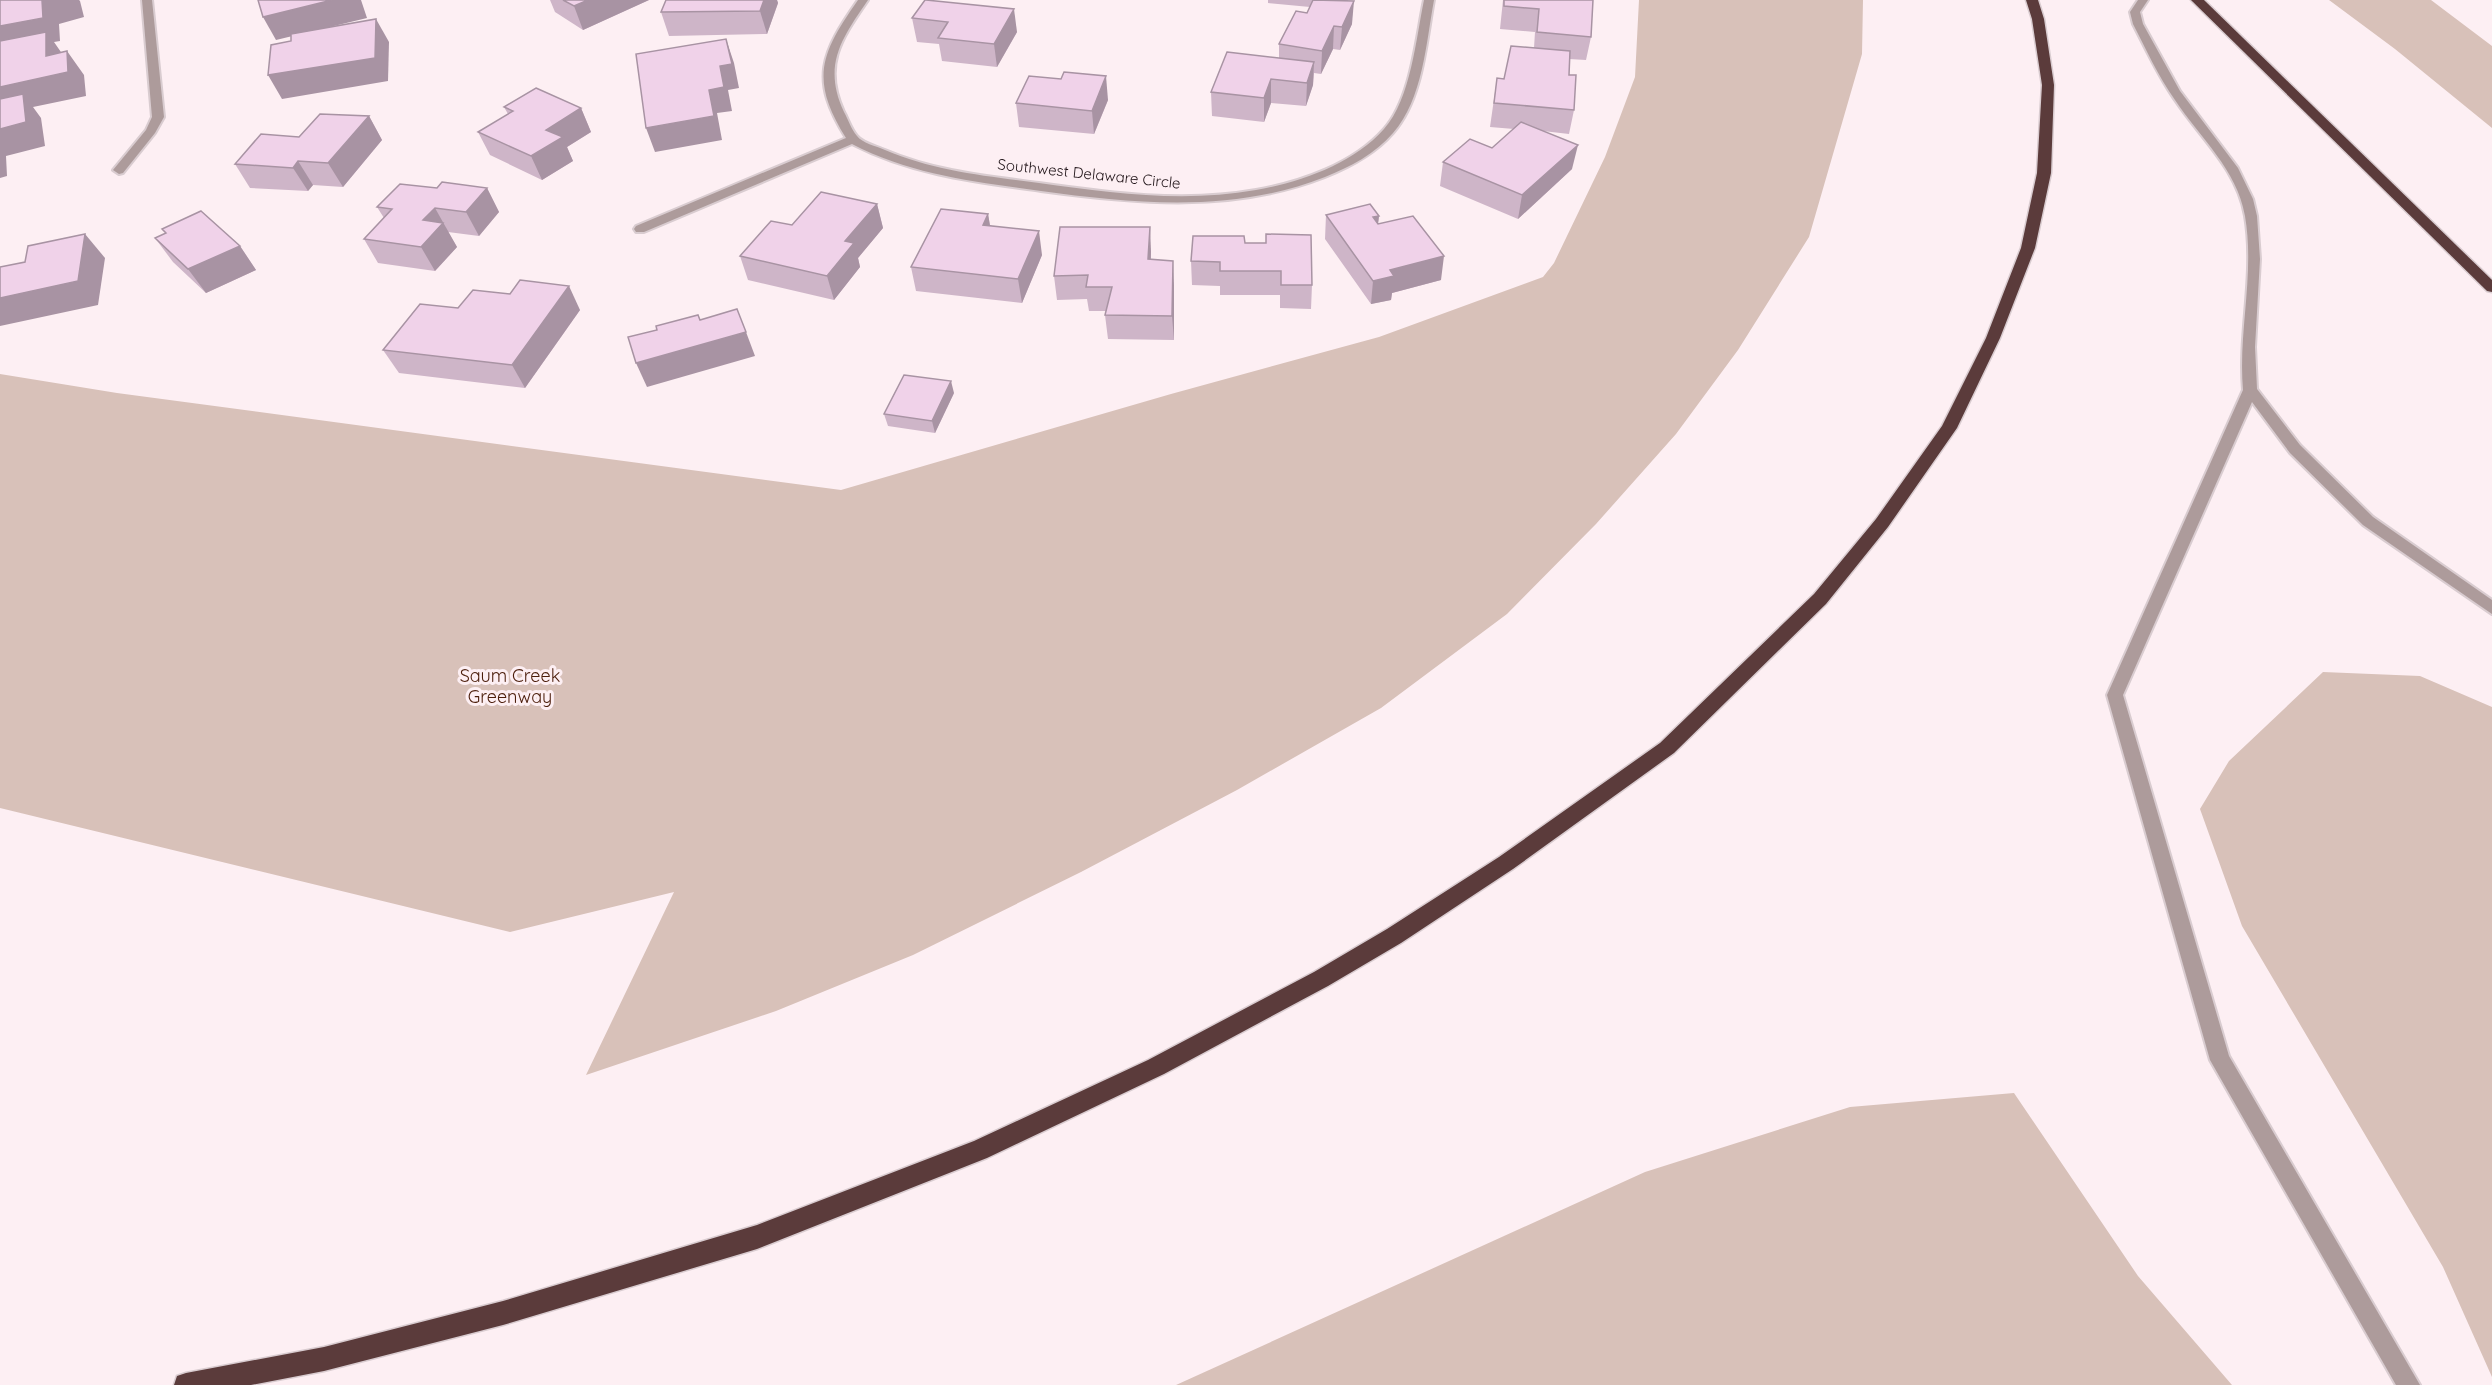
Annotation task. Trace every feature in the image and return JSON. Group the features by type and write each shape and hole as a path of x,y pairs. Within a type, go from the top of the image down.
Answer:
{"highway":[{"path":"186,1385 324,1359 503,1313 757,1237 979,1150 1156,1067 1385,942 1506,863 1667,748 1820,599 1882,522 1949,428 1993,338 2028,248 2044,173 2048,86 2038,19 2032,0"},
{"path":"2197,0 2492,288"}],"street":[{"path":"119,170 151,131 158,117 147,0"},
{"path":"640,229 854,140 832,101 826,69 835,41 862,0"},
{"name":"Southwest Delaware Circle","path":"854,140 904,163 954,177 1138,199 1191,201 1283,188 1317,177 1350,162 1393,126 1405,106 1430,0"},
{"path":"2143,0 2135,12 2138,24 2180,100 2231,162 2245,188 2252,228 2253,284 2247,370 2250,390 2295,449 2367,521 2492,608"},
{"path":"2250,390 2115,695 2220,1060 2409,1385"}],"green space":[{"name":"Saum Creek Greenway","path":"1639,0 1863,0 1862,54 1809,237 1738,350 1676,434 1596,524 1507,614 1381,708 1237,790 1081,872 913,955 776,1011 586,1075 674,892 510,932 0,808 0,374 117,393 841,490 1171,394 1379,337 1543,277 1554,263 1605,157 1635,77"},
{"path":"2329,0 2431,0 2492,46 2492,128 2395,49"},
{"path":"2323,672 2420,676 2492,707 2492,1377 2443,1267 2242,926 2200,809 2229,761"},
{"path":"2014,1093 2138,1276 2232,1385 1176,1385 1645,1172 1850,1107"}],"building":[{"path":"0,0 42,0 43,18 0,26"},
{"path":"258,0 332,0 263,17"},
{"path":"563,0 588,0 574,6"},
{"path":"666,0 764,0 760,11 661,12"},
{"path":"925,0 1014,9 994,44 938,38 948,22 912,18"},
{"path":"1313,0 1354,1 1342,27 1334,26 1322,51 1279,44 1296,11 1307,13"},
{"path":"1504,0 1593,0 1591,37 1537,32 1539,9 1504,6"},
{"path":"376,19 375,58 268,75 271,45 291,41 291,34"},
{"path":"46,32 46,56 67,51 68,72 0,87 0,41"},
{"path":"726,39 732,64 720,66 724,87 709,90 714,116 646,128 636,54"},
{"path":"1511,46 1570,51 1569,75 1576,75 1574,110 1494,103 1497,78 1504,79"},
{"path":"1227,52 1314,62 1307,83 1271,79 1264,98 1211,92"},
{"path":"1064,72 1106,76 1092,111 1016,103 1029,76 1061,79"},
{"path":"536,88 581,108 546,130 563,137 531,156 478,132 513,111 504,107"},
{"path":"23,94 26,122 0,129 0,99"},
{"path":"320,114 369,116 328,163 298,161 293,168 235,164 261,134 299,137"},
{"path":"1521,122 1578,145 1522,195 1443,162 1470,139 1492,148"},
{"path":"442,182 487,188 466,212 435,208 423,220 443,223 421,247 364,239 392,209 377,207 400,184 437,188"},
{"path":"821,192 877,204 845,241 854,243 827,276 740,256 771,221 792,225"},
{"path":"1370,204 1379,216 1373,217 1378,224 1413,216 1444,256 1390,270 1394,276 1373,281 1326,215"},
{"path":"941,209 988,214 983,225 1039,231 1018,279 911,267"},
{"path":"201,211 240,246 188,269 155,238 166,233 162,229"},
{"path":"1060,227 1150,227 1148,259 1173,261 1172,316 1105,315 1112,287 1086,287 1088,275 1054,276"},
{"path":"85,234 78,281 0,298 0,267 25,262 28,246"},
{"path":"1266,234 1311,235 1312,285 1281,285 1281,271 1220,271 1220,262 1191,261 1193,236 1244,236 1245,243 1266,243"},
{"path":"520,280 569,286 512,365 383,350 420,304 458,308 473,290 510,294"},
{"path":"737,309 746,332 636,363 628,337 657,330 656,326 698,315 700,320"},
{"path":"904,375 951,381 932,421 884,414"}]}
